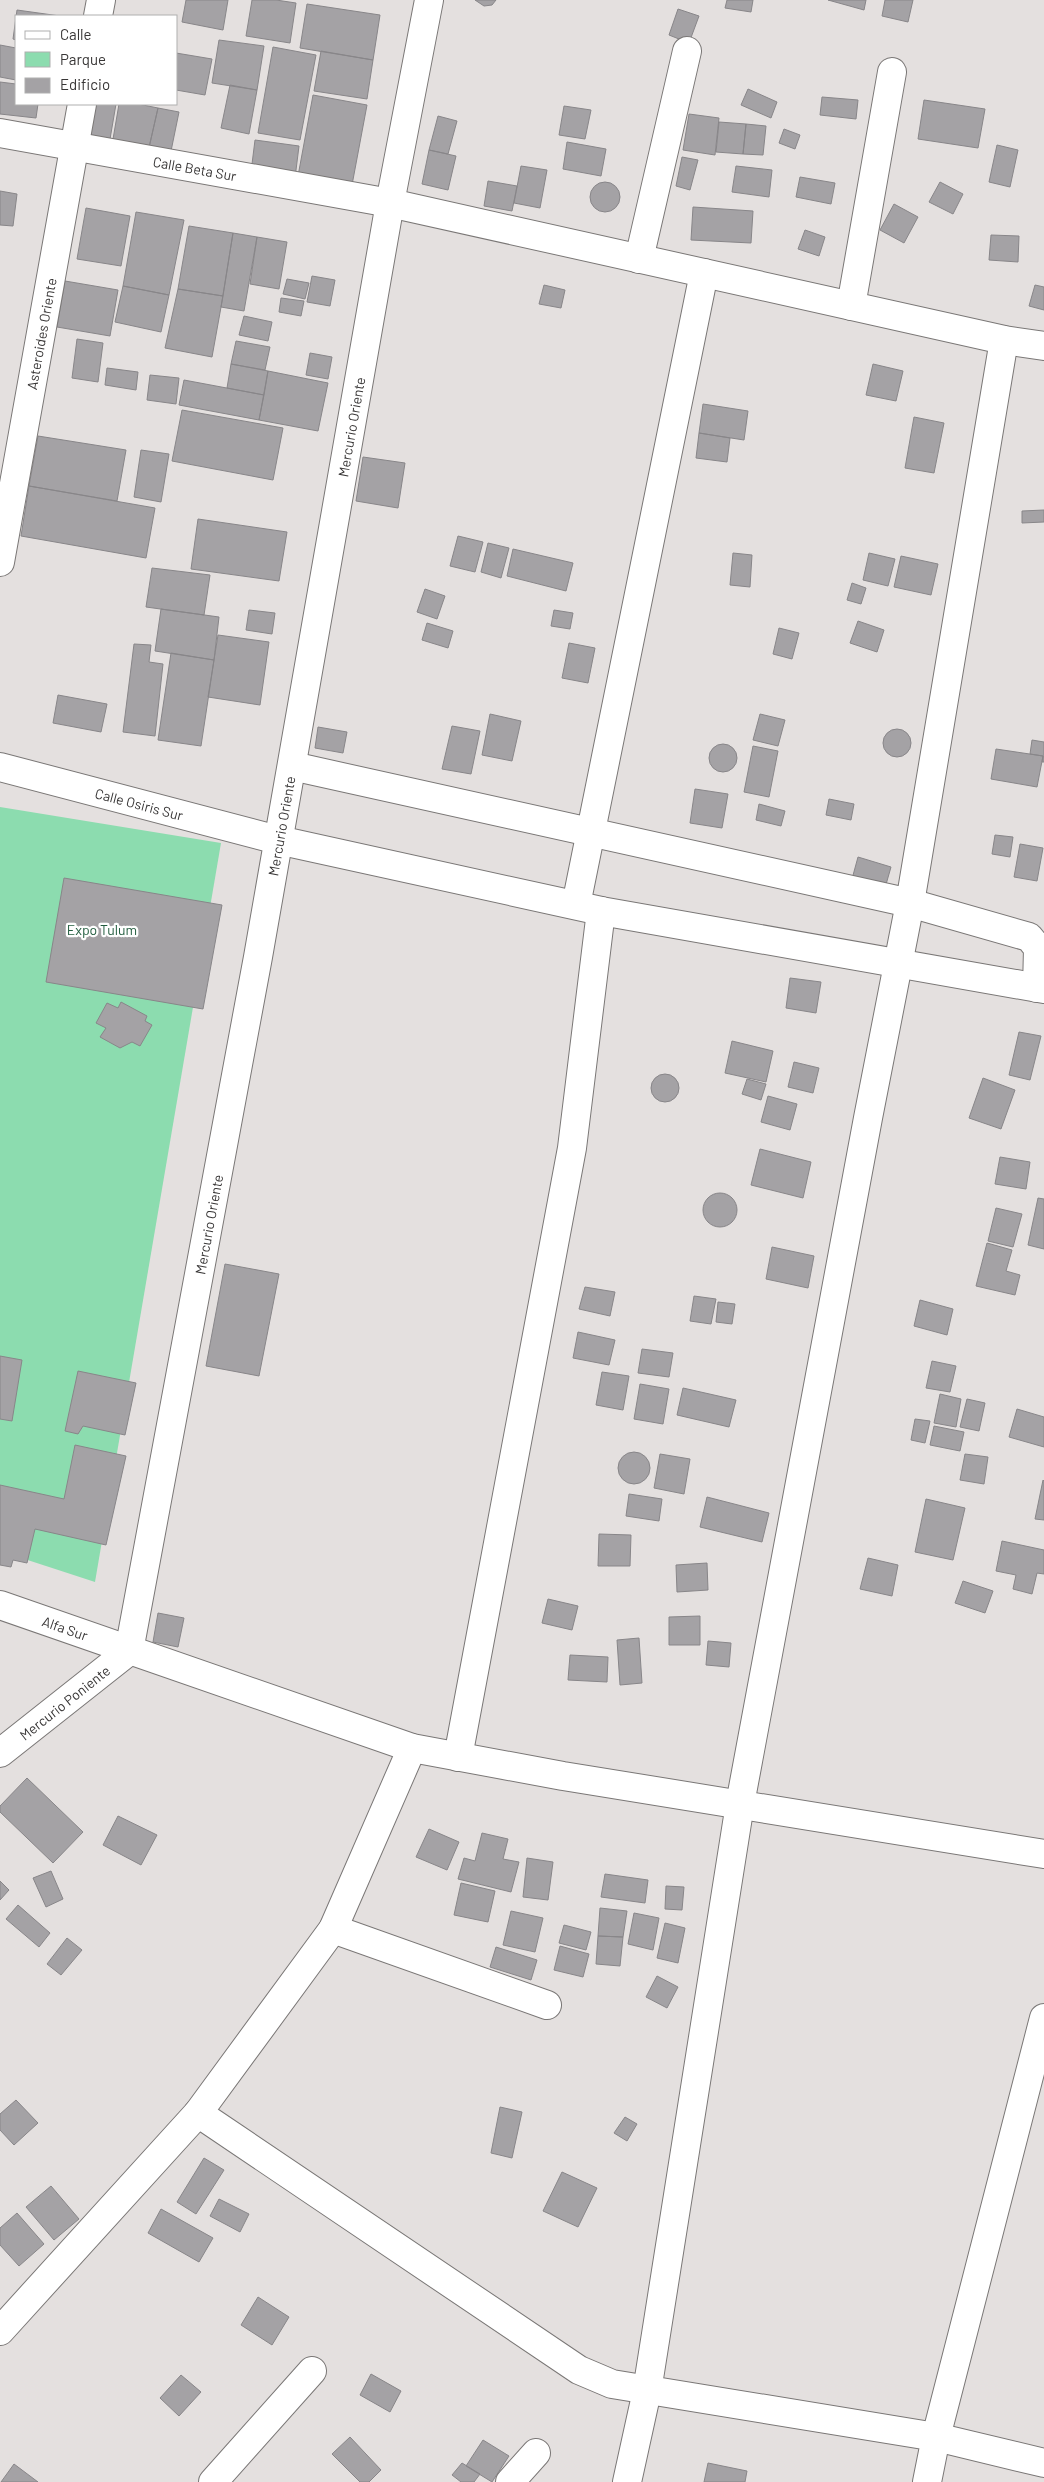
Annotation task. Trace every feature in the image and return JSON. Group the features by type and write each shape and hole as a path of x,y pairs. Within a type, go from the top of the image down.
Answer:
{"street":[{"path":"98,15 100,0"},
{"name":"Mercurio Oriente","path":"129,1651 292,766 390,203 430,0"},
{"path":"639,259 687,51"},
{"path":"851,306 892,72"},
{"name":"Asteroides Oriente","path":"0,562 82,105"},
{"name":"Calle Beta Sur","path":"0,133 390,203 1004,340 1044,346"},
{"path":"458,1757 572,1148 593,833 704,273"},
{"path":"627,2482 647,2391 740,1804 910,903 1004,340"},
{"path":"292,766 910,903 1029,937 1038,948 1041,988"},
{"name":"Calle Osiris Sur","path":"0,767 278,840 589,908 1041,988"},
{"name":"Alfa Sur","path":"0,1605 412,1748 564,1776 1044,1854"},
{"name":"Mercurio Poniente","path":"0,1753 129,1651"},
{"path":"0,2331 198,2113 333,1929 412,1748"},
{"path":"333,1929 546,2005"},
{"path":"926,2482 1044,2018"},
{"path":"198,2113 579,2370 612,2384 936,2437 1044,2463"},
{"path":"213,2482 312,2372"},
{"path":"510,2482 536,2453"}],"green space":[{"name":"Expo Tulum","path":"0,807 221,843 95,1582 0,1551"}],"building":[{"path":"186,0 228,0 223,30 182,22"},
{"path":"252,0 276,0 296,3 290,43 246,36"},
{"path":"475,0 496,0 492,5 484,6"},
{"path":"727,0 753,0 751,12 725,8"},
{"path":"828,0 866,0 864,10"},
{"path":"885,0 913,0 908,22 882,16"},
{"path":"307,4 380,15 373,60 300,48"},
{"path":"678,9 699,16 689,43 669,35"},
{"path":"17,10 53,15 16,15"},
{"path":"219,40 264,46 257,90 212,83"},
{"path":"0,45 15,48 15,80 0,77"},
{"path":"273,47 316,55 300,140 258,133"},
{"path":"321,51 373,60 367,99 314,91"},
{"path":"178,53 212,59 205,95 178,90"},
{"path":"0,82 15,84 15,105 38,105 36,118 0,114"},
{"path":"230,85 257,90 249,134 221,128"},
{"path":"748,89 777,102 771,118 741,105"},
{"path":"313,95 367,105 352,185 298,176"},
{"path":"822,97 858,100 856,119 820,115"},
{"path":"924,100 985,109 978,148 918,139"},
{"path":"93,105 116,105 109,145 86,141"},
{"path":"119,105 143,105 158,108 148,152 112,145"},
{"path":"564,106 591,110 585,139 559,135"},
{"path":"158,108 179,112 170,156 148,152"},
{"path":"689,114 719,118 715,155 683,150"},
{"path":"438,116 457,121 448,154 429,150"},
{"path":"719,122 746,124 743,154 716,152"},
{"path":"746,124 766,126 763,155 743,154"},
{"path":"784,129 800,135 795,149 779,143"},
{"path":"255,140 299,146 295,178 251,172"},
{"path":"567,142 606,149 601,176 563,169"},
{"path":"997,145 1018,150 1010,187 989,182"},
{"path":"429,150 456,156 448,190 422,184"},
{"path":"682,157 698,160 690,190 676,186"},
{"path":"521,166 547,170 540,208 514,203"},
{"path":"736,166 772,170 769,197 732,192"},
{"path":"800,177 835,183 831,204 796,197"},
{"path":"488,181 517,186 512,211 484,206"},
{"path":"605,182 616,186 620,197 616,208 605,212 594,208 590,197 594,186"},
{"path":"940,182 963,194 953,214 929,202"},
{"path":"0,191 17,194 13,226 0,225"},
{"path":"894,204 918,217 904,243 880,230"},
{"path":"693,207 753,211 751,243 691,240"},
{"path":"86,208 130,216 121,266 77,259"},
{"path":"136,212 184,220 169,295 123,286"},
{"path":"189,226 233,233 223,296 178,289"},
{"path":"805,230 825,237 819,256 798,249"},
{"path":"233,233 257,237 244,311 221,307"},
{"path":"991,235 1019,236 1018,262 989,260"},
{"path":"257,237 287,242 279,289 250,284"},
{"path":"312,276 335,280 330,306 307,302"},
{"path":"287,279 309,283 305,299 283,294"},
{"path":"65,281 118,290 110,336 57,327"},
{"path":"544,285 565,290 561,308 539,304"},
{"path":"1035,285 1044,287 1044,310 1029,306"},
{"path":"123,286 169,295 161,332 115,322"},
{"path":"178,289 223,296 212,357 165,348"},
{"path":"281,298 304,301 301,316 279,312"},
{"path":"244,316 272,322 268,341 239,335"},
{"path":"77,339 103,343 98,382 72,378"},
{"path":"236,341 270,347 265,370 231,364"},
{"path":"310,353 332,357 328,379 306,375"},
{"path":"231,364 268,371 264,395 227,388"},
{"path":"873,364 903,371 896,401 866,395"},
{"path":"107,368 138,372 136,390 105,385"},
{"path":"268,371 328,383 318,431 259,420"},
{"path":"150,375 179,378 176,404 147,400"},
{"path":"184,380 264,395 259,420 179,405"},
{"path":"703,404 748,411 744,440 699,433"},
{"path":"182,410 283,428 273,480 172,461"},
{"path":"914,417 944,423 934,473 905,468"},
{"path":"699,433 730,438 727,462 696,458"},
{"path":"38,436 126,450 117,501 29,486"},
{"path":"141,450 169,454 161,502 134,497"},
{"path":"363,457 405,463 398,508 356,501"},
{"path":"29,486 155,508 146,558 21,536"},
{"path":"1044,510 1044,522 1022,523 1022,511"},
{"path":"198,519 287,532 279,581 191,569"},
{"path":"458,536 483,542 475,572 450,566"},
{"path":"488,543 509,548 501,578 481,572"},
{"path":"513,549 573,563 566,591 507,576"},
{"path":"733,553 752,555 750,587 730,585"},
{"path":"869,553 895,559 888,586 863,580"},
{"path":"901,556 938,564 931,595 894,587"},
{"path":"152,568 210,575 204,615 146,607"},
{"path":"852,583 866,588 861,604 847,600"},
{"path":"425,589 445,596 437,619 417,612"},
{"path":"161,609 219,617 214,660 155,651"},
{"path":"249,610 275,613 272,634 246,630"},
{"path":"554,610 573,613 570,629 551,626"},
{"path":"858,621 884,630 877,652 850,643"},
{"path":"427,623 453,631 448,648 422,640"},
{"path":"779,628 799,633 792,659 773,654"},
{"path":"218,635 269,642 260,705 208,697"},
{"path":"569,643 595,648 588,683 562,678"},
{"path":"134,644 151,645 149,662 163,664 155,736 123,732"},
{"path":"171,653 214,660 201,746 158,740"},
{"path":"58,695 107,704 101,732 53,723"},
{"path":"490,714 521,721 512,761 482,755"},
{"path":"760,714 785,720 778,746 753,740"},
{"path":"452,726 480,731 471,774 442,769"},
{"path":"318,727 347,732 343,753 315,748"},
{"path":"897,729 907,733 911,743 907,753 897,757 887,753 883,743 887,733"},
{"path":"1032,740 1044,742 1044,762 1042,762 1043,756 1030,754"},
{"path":"723,744 733,748 737,758 733,768 723,772 713,768 709,758 713,748"},
{"path":"753,746 778,751 769,797 744,792"},
{"path":"996,749 1043,756 1037,787 991,779"},
{"path":"695,789 728,794 722,828 690,823"},
{"path":"829,799 854,804 851,820 826,815"},
{"path":"759,804 785,811 781,826 756,820"},
{"path":"995,835 1013,837 1010,857 992,854"},
{"path":"1020,844 1043,848 1037,881 1014,877"},
{"path":"858,857 891,867 885,888 852,879"},
{"path":"64,878 222,905 203,1009 46,982"},
{"path":"790,978 821,982 816,1013 786,1008"},
{"path":"121,1002 147,1016 145,1021 152,1025 140,1046 132,1042 120,1048 100,1037 106,1028 96,1023 107,1003 118,1008"},
{"path":"1019,1032 1041,1036 1030,1080 1009,1075"},
{"path":"732,1041 773,1051 766,1082 725,1073"},
{"path":"794,1062 819,1068 813,1093 788,1087"},
{"path":"665,1074 675,1078 679,1088 675,1098 665,1102 655,1098 651,1088 655,1078"},
{"path":"983,1078 1015,1090 1001,1129 969,1118"},
{"path":"747,1079 766,1084 761,1100 742,1094"},
{"path":"768,1096 797,1104 790,1130 761,1122"},
{"path":"760,1149 811,1162 803,1198 751,1185"},
{"path":"1000,1157 1030,1162 1026,1189 995,1184"},
{"path":"720,1193 732,1198 737,1210 732,1222 720,1227 708,1222 703,1210 708,1198"},
{"path":"1038,1198 1044,1199 1044,1249 1028,1245"},
{"path":"996,1208 1022,1214 1013,1247 988,1241"},
{"path":"987,1243 1012,1250 1006,1271 1020,1275 1015,1295 976,1286"},
{"path":"772,1247 814,1256 808,1288 766,1279"},
{"path":"225,1264 279,1274 259,1376 206,1366"},
{"path":"585,1287 615,1292 610,1316 579,1309"},
{"path":"694,1296 716,1299 711,1324 690,1321"},
{"path":"920,1300 953,1309 947,1335 914,1326"},
{"path":"718,1302 735,1304 732,1324 716,1322"},
{"path":"578,1332 615,1340 609,1365 573,1358"},
{"path":"642,1349 673,1353 669,1377 638,1373"},
{"path":"0,1356 22,1360 12,1421 0,1419"},
{"path":"932,1361 956,1366 950,1392 926,1388"},
{"path":"78,1371 136,1383 125,1435 83,1426 78,1434 65,1431"},
{"path":"602,1372 629,1376 623,1410 596,1405"},
{"path":"640,1384 669,1389 663,1424 634,1419"},
{"path":"683,1388 736,1400 729,1427 677,1415"},
{"path":"940,1394 961,1399 956,1427 934,1423"},
{"path":"967,1399 985,1403 979,1431 960,1427"},
{"path":"1017,1409 1044,1417 1044,1447 1009,1437"},
{"path":"915,1419 930,1421 925,1443 911,1440"},
{"path":"934,1426 964,1432 960,1451 930,1445"},
{"path":"75,1445 126,1456 106,1545 35,1529 27,1563 13,1560 11,1567 0,1565 0,1485 64,1499"},
{"path":"634,1452 645,1457 650,1468 645,1479 634,1484 623,1479 618,1468 623,1457"},
{"path":"660,1454 690,1459 684,1494 654,1488"},
{"path":"965,1454 988,1457 984,1484 960,1480"},
{"path":"1044,1481 1044,1520 1035,1519"},
{"path":"629,1494 662,1499 659,1521 626,1516"},
{"path":"707,1497 769,1513 762,1542 700,1527"},
{"path":"926,1499 965,1508 953,1560 915,1552"},
{"path":"599,1534 631,1535 630,1566 598,1566"},
{"path":"1002,1541 1044,1550 1044,1574 1037,1573 1032,1594 1013,1589 1016,1575 996,1571"},
{"path":"868,1558 898,1565 892,1596 860,1589"},
{"path":"707,1563 708,1590 677,1592 676,1565"},
{"path":"963,1581 993,1591 985,1613 955,1603"},
{"path":"548,1599 578,1606 572,1630 542,1623"},
{"path":"158,1613 184,1618 178,1647 153,1642"},
{"path":"700,1616 700,1645 669,1645 669,1617"},
{"path":"639,1638 642,1683 620,1685 617,1640"},
{"path":"708,1641 731,1643 729,1667 706,1665"},
{"path":"570,1655 608,1657 607,1682 568,1680"},
{"path":"27,1778 83,1832 53,1863 0,1812 0,1806"},
{"path":"118,1816 157,1835 141,1865 103,1845"},
{"path":"429,1829 459,1842 447,1870 416,1857"},
{"path":"482,1833 508,1839 503,1859 519,1862 511,1892 458,1879 464,1858 475,1861"},
{"path":"527,1858 553,1862 548,1900 523,1897"},
{"path":"51,1871 63,1899 46,1907 33,1878"},
{"path":"605,1874 648,1880 645,1903 601,1897"},
{"path":"0,1881 9,1890 0,1900"},
{"path":"461,1883 495,1891 488,1922 454,1915"},
{"path":"666,1886 684,1887 682,1910 665,1909"},
{"path":"18,1905 50,1933 39,1947 6,1919"},
{"path":"600,1908 627,1911 623,1937 598,1936"},
{"path":"511,1911 543,1918 535,1952 503,1945"},
{"path":"634,1913 659,1918 653,1950 628,1944"},
{"path":"665,1923 685,1928 678,1963 657,1958"},
{"path":"564,1925 591,1932 586,1950 559,1943"},
{"path":"598,1936 623,1937 620,1966 596,1964"},
{"path":"67,1938 82,1950 61,1975 47,1964"},
{"path":"560,1946 589,1954 583,1977 554,1970"},
{"path":"496,1947 537,1960 531,1980 490,1967"},
{"path":"657,1976 678,1987 667,2008 646,1997"},
{"path":"16,2100 38,2123 14,2145 0,2130 0,2114"},
{"path":"500,2107 522,2112 512,2158 491,2153"},
{"path":"625,2117 637,2124 627,2141 614,2133"},
{"path":"204,2158 224,2170 196,2214 177,2202"},
{"path":"562,2172 597,2188 578,2227 543,2211"},
{"path":"51,2186 79,2219 54,2240 26,2207"},
{"path":"219,2199 249,2214 240,2232 210,2216"},
{"path":"161,2209 213,2238 199,2262 148,2233"},
{"path":"17,2213 44,2244 19,2266 0,2245 0,2228"},
{"path":"258,2297 289,2317 272,2345 241,2325"},
{"path":"371,2374 401,2391 390,2412 360,2395"},
{"path":"181,2375 201,2392 179,2416 160,2398"},
{"path":"350,2437 381,2470 369,2482 360,2482 332,2454"},
{"path":"483,2440 509,2456 492,2482 466,2466"},
{"path":"462,2463 480,2474 474,2482 461,2482 452,2475"},
{"path":"708,2463 747,2471 745,2482 704,2482"},
{"path":"14,2464 38,2482 1,2482"}]}
